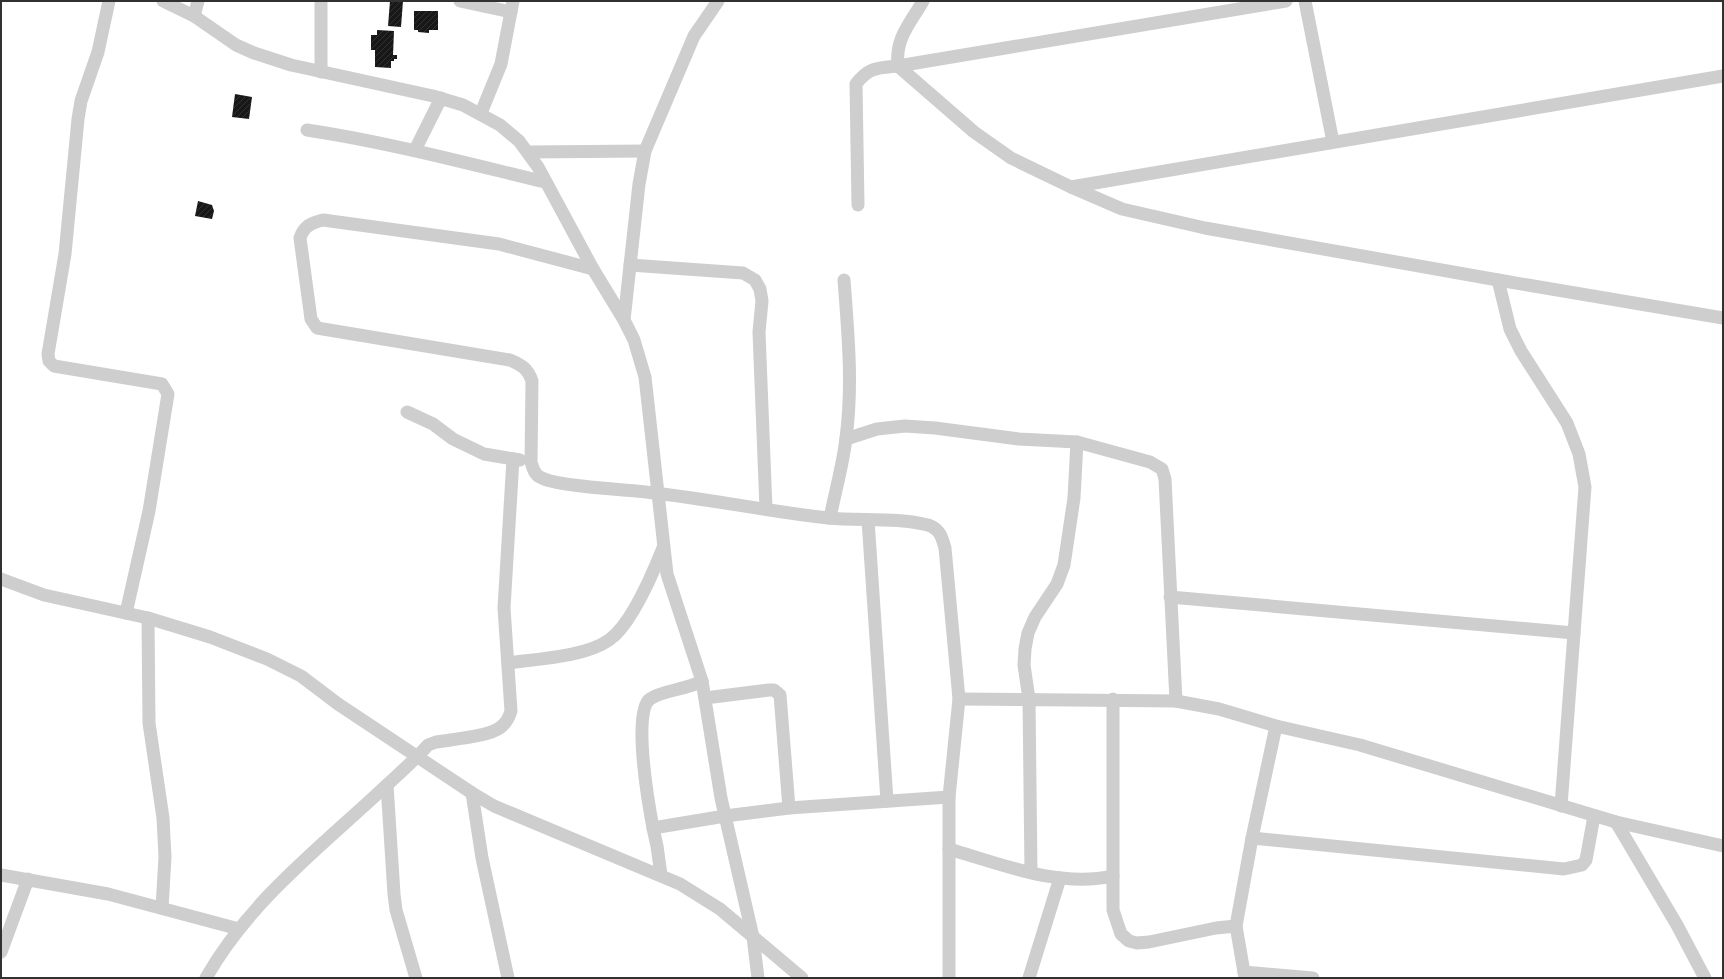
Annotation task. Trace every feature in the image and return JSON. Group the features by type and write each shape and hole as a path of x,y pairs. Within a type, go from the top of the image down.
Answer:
{"street":[{"path":"109,1 98,52 81,101 78,119 66,254 48,354 49,361 54,366 162,384 168,394 149,511 126,613"},
{"path":"163,1 194,16 236,45 254,53 291,65 441,98 482,113 500,125 528,152 538,167 593,269 624,320 634,340 646,377 663,548 674,599 702,682 725,816 753,937 758,978"},
{"path":"194,16 198,1"},
{"path":"321,1 321,72"},
{"path":"460,1 512,6 501,64 482,113"},
{"path":"624,320 639,184 645,151 694,36 718,1"},
{"path":"923,1 899,41 897,54 898,66 974,132 1011,158 1071,187 1122,209 1205,228 1723,318"},
{"path":"858,205 856,84 864,74 875,68 898,66 1286,1"},
{"path":"1305,1 1333,142"},
{"path":"1071,187 1723,76"},
{"path":"415,150 441,98"},
{"path":"307,130 357,137 545,182"},
{"path":"528,152 645,151"},
{"path":"593,269 499,244 363,224 323,220 307,225 302,230 300,238 311,319 317,328 510,360 521,364 529,372 532,381 531,462 534,471 540,478 560,483 658,493 830,518 929,526 938,530 943,538 959,699 949,797 949,978"},
{"path":"630,265 742,273 755,280 760,289 762,301 759,332 766,509"},
{"path":"830,518 846,438 850,396 850,347 844,280"},
{"path":"1498,280 1510,329 1521,351 1566,423 1579,454 1585,488 1561,806"},
{"path":"407,412 433,424 452,439 484,454 531,462"},
{"path":"846,438 877,429 905,426 935,428 1019,439 1077,442 1150,462 1162,469 1164,473 1176,701"},
{"path":"1031,872 1029,699 1024,665 1025,649 1028,632 1035,617 1057,584 1064,565 1074,498 1077,442"},
{"path":"206,978 218,956 239,929 280,883 418,756 428,745 436,742 491,732 508,720 511,711 504,608 512,459"},
{"path":"868,520 887,801"},
{"path":"508,663 584,651 609,640 618,632 643,594 663,548"},
{"path":"1,579 44,595 148,618 210,637 267,659 300,676 338,704 472,793 516,816 661,875 709,902 802,978"},
{"path":"1170,597 1574,632"},
{"path":"148,618 149,723 163,818 165,857 162,908"},
{"path":"661,875 642,748 642,723 644,707 648,700 655,696 684,689 702,682"},
{"path":"705,698 769,690 774,690 780,695 789,808"},
{"path":"959,699 1112,699 1176,701 1219,709 1276,726 1360,745 1616,822 1723,846"},
{"path":"1112,699 1113,910 1121,934 1129,941 1149,942 1216,928 1236,926"},
{"path":"1276,726 1252,838 1236,926 1244,975 1313,978"},
{"path":"386,785 395,899 416,978"},
{"path":"472,793 482,858 508,978"},
{"path":"653,828 725,816 789,808 949,797"},
{"path":"1252,838 1564,869 1582,865 1586,860 1594,816"},
{"path":"1616,822 1677,925 1705,978"},
{"path":"949,849 1031,872 1060,878 1083,880 1113,876"},
{"path":"1,875 108,894 239,929"},
{"path":"1029,978 1060,878"},
{"path":"1,952 28,879"}],"building":[{"path":"390,1 403,1 401,27 388,26"},
{"path":"414,11 438,11 438,30 429,30 429,33 414,30"},
{"path":"377,30 394,31 393,55 397,55 397,59 391,61 391,68 375,67 375,50 371,50 371,35 377,35"},
{"path":"235,94 252,97 249,119 232,117"},
{"path":"198,201 212,205 214,211 212,219 195,216"}]}
